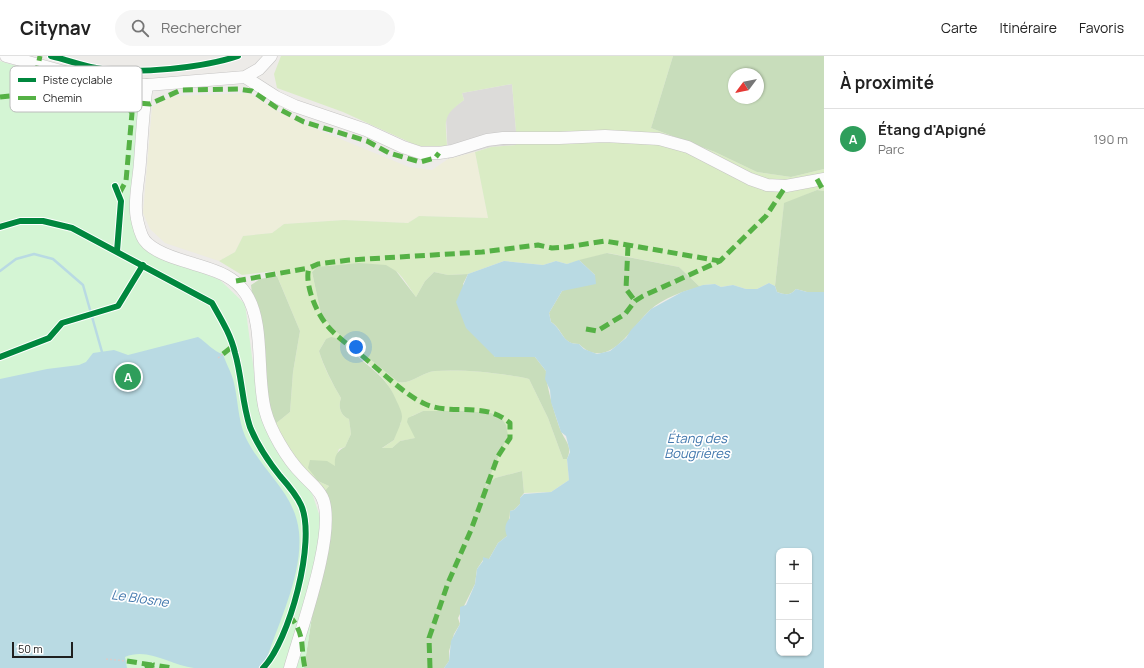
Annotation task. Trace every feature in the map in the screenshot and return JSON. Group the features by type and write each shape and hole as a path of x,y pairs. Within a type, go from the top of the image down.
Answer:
{"street":[{"path":"6,56 43,66"},
{"path":"142,85 245,77 259,69 270,56"},
{"path":"259,69 264,88"},
{"path":"245,77 276,97 295,106 366,130 403,147 421,153 452,151 487,140 503,138 597,136 659,139 688,147 750,179 767,185 786,186 824,179"},
{"path":"147,85 136,210 142,238 156,250 226,274 236,281 246,294 256,318 262,397 265,412 288,458 301,474 316,487 322,498 326,512 326,528 315,584 290,668"}],"path":[{"path":"218,358 223,354"},
{"path":"106,659 127,661"}],"shaded area":[{"path":"512,84 516,145 491,147 448,159 446,118 450,110 464,100 462,93"}],"green space":[{"path":"281,56 673,56 651,128 715,152 757,172 791,177 824,169 824,191 817,190 784,204 775,286 769,283 757,289 746,289 733,285 721,287 715,284 703,285 700,287 679,267 608,253 567,264 556,261 543,265 504,261 468,274 448,275 434,272 425,281 416,297 400,274 380,266 354,264 328,266 312,272 321,314 333,329 398,382 407,382 435,371 482,372 529,379 548,418 563,459 567,459 569,480 551,492 524,493 522,471 495,478 484,488 494,463 491,413 423,411 412,416 416,438 400,441 392,448 381,449 394,440 396,430 401,423 394,397 386,382 380,375 338,338 326,339 319,351 328,375 341,398 340,410 349,419 351,434 345,447 339,449 335,460 335,466 318,481 329,486 324,492 308,476 274,425 290,412 293,372 300,331 275,271 242,275 219,261 235,252 243,236 272,233 284,224 344,220 408,223 419,216 488,218 475,152 491,147 516,145 512,84 462,93 464,100 448,115 446,120 447,146 418,146 343,112 277,88 274,74"},
{"path":"673,56 824,56 824,169 791,177 757,172 715,152 651,128"},
{"path":"0,61 16,66 10,66 10,112 139,112 133,223 152,253 220,280 245,304 258,402 285,460 312,493 321,520 313,610 304,668 0,668"},
{"path":"249,93 279,112 311,127 409,167 432,170 448,159 475,152 488,218 419,216 408,223 344,220 284,224 272,233 243,236 235,252 219,261 165,243 150,229 143,213 152,107 172,96"},
{"path":"817,190 824,191 824,292 807,292 796,289 792,293 788,294 777,292 775,286 784,203"},
{"path":"607,253 679,267 700,287 674,296 655,306 619,344 609,350 600,353 590,352 579,344 569,342 551,322 549,313 562,291 595,275 579,260"},
{"path":"359,263 386,265 396,271 416,297 425,281 434,272 448,275 468,274 463,284 495,357 535,357 546,371 547,383 554,410 561,431 569,447 567,459 563,459 548,418 529,379 482,372 435,371 407,382 398,382 333,329 321,314 312,272 317,267"},
{"path":"277,276 300,331 293,372 290,412 274,425 264,399 251,285 260,279"},
{"path":"331,337 344,343 385,381 401,411 402,419 394,440 382,448 392,448 400,441 415,438 407,422 408,418 423,411 491,413 502,419 506,425 508,435 485,487 495,478 522,471 524,493 520,498 520,504 514,510 510,511 507,536 498,543 489,559 483,560 477,569 475,584 458,618 460,624 454,634 449,651 449,661 444,668 304,668 313,610 331,535 324,492 329,486 318,481 308,468 310,460 327,461 335,466 337,454 345,447 351,434 349,419 340,410 341,398 328,375 319,351 326,339"}],"water":[{"name":"Étang des Bougrières","path":"579,260 595,275 596,284 562,291 549,313 551,322 569,342 579,344 584,349 597,354 610,351 626,338 631,330 651,309 682,292 703,285 715,284 721,287 733,285 746,289 757,289 769,283 775,286 777,292 785,294 790,294 796,289 807,292 824,292 824,668 444,668 449,661 451,641 460,624 460,607 466,605 475,584 477,569 483,561 483,557 489,559 498,543 507,536 506,526 510,518 510,511 514,510 520,504 520,498 524,494 551,492 569,480 567,459 570,452 566,436 561,432 551,402 550,390 545,379 546,371 535,357 495,357 466,328 456,302 468,274 504,261 543,265 556,261 567,264"},
{"name":"Le Blosne","path":"198,337 213,349 223,354 233,379 241,423 245,436 252,449 284,493 296,518 299,532 298,564 289,596 267,658 260,668 185,667 160,658 143,654 125,657 127,668 0,668 0,379 47,369 79,365 86,362 93,353 114,350 128,355"}],"waterway":[{"path":"0,271 16,259 34,254 53,259 83,285 102,352"}],"marked path":[{"path":"38,66 40,56"},
{"path":"142,103 150,104 181,90 238,89 252,91 277,108 304,122 367,141 389,153 420,162 435,158 439,153"},
{"path":"0,97 10,96"},
{"path":"119,194 126,181 131,112"},
{"path":"817,179 824,192"},
{"path":"586,329 597,331 625,314 635,301 643,296 720,261 766,216 786,186"},
{"path":"430,668 429,638 448,583 471,530 498,456 510,438 510,423 500,416 489,412 434,407 423,403 399,387 338,336 322,319 312,297 308,281 309,268 318,264 349,260 482,252 538,245 552,248 567,247 605,241 720,261"},
{"path":"628,246 626,289 635,301"},
{"path":"236,281 309,268"},
{"path":"223,354 233,346"},
{"path":"289,615 298,629 302,641 305,668"},
{"path":"127,661 152,665"},
{"path":"145,668 154,665 172,668"}],"cycle path":[{"path":"51,56 87,66"},
{"path":"142,71 189,67 238,56"},
{"path":"115,186 121,201 117,251"},
{"path":"0,227 20,221 43,221 72,228 212,303 233,346 250,427 267,458 297,497 301,505 305,521 303,565 298,590 291,614 282,636 273,655 263,668"},
{"path":"0,357 49,338 62,323 118,306 143,265"}],"place":[{"name":"Étang d'Apigné","path":"128,377"}]}
